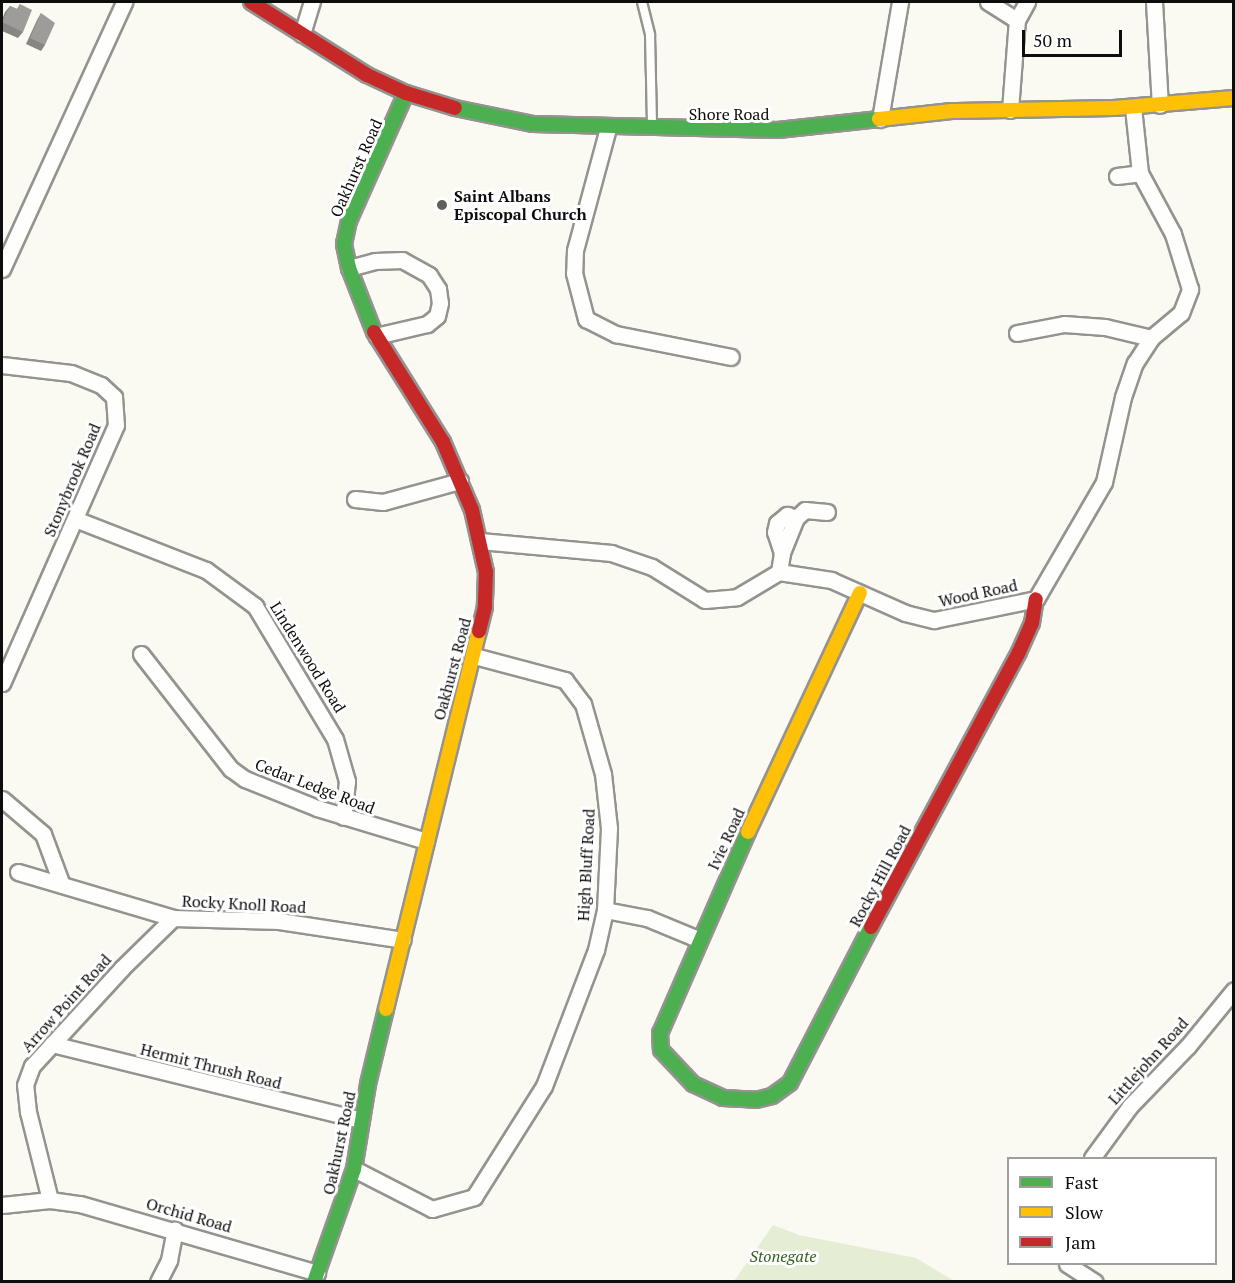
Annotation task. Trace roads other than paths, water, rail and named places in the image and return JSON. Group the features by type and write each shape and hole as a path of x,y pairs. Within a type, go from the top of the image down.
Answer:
{"street":[{"path":"2,269 124,2"},
{"name":"Shore Road","path":"251,2 367,75 406,93 505,119 608,128 778,130 880,119 1010,110 1133,107 1233,98"},
{"path":"302,34 312,2"},
{"path":"880,119 900,2"},
{"path":"988,2 1017,20"},
{"path":"1010,110 1017,20 1027,2"},
{"path":"1154,2 1160,105"},
{"name":"Oakhurst Road","path":"315,1277 354,1169 362,1120 403,940 474,656 486,592 480,541 460,481 428,415 376,336 349,268 344,244 349,221 406,93"},
{"name":"Wood Road","path":"779,572 831,580 934,620 1036,599 1104,482 1125,389 1151,338 1181,313 1190,289 1173,234 1140,172 1133,107"},
{"path":"608,128 575,250 574,273 586,318 616,334 731,357"},
{"path":"1117,176 1140,172"},
{"path":"349,268 375,261 402,260 429,275 438,289 440,303 437,316 427,324 376,336"},
{"path":"1017,333 1064,324 1105,327 1151,338"},
{"name":"Stonybrook Road","path":"2,364 71,373 101,385 114,397 116,425 2,683"},
{"path":"355,499 384,502 460,481"},
{"path":"480,541 611,553 652,567 705,600 737,597 779,572 782,553 777,542 777,523 787,515 796,518 805,510 827,512"},
{"name":"Lindenwood Road","path":"75,519 206,570 255,606 335,739 347,781 343,817"},
{"name":"Ivie Road","path":"703,1090 665,1057 660,1040 666,1013 698,939 860,593"},
{"name":"Rocky Hill Road","path":"703,1090 723,1098 756,1100 772,1096 790,1083 944,787 1019,652 1032,623 1036,599"},
{"name":"Cedar Ledge Road","path":"141,654 231,769 260,786 343,817 426,841"},
{"name":"High Bluff Road","path":"354,1169 432,1209 474,1197 544,1086 596,950 605,910 608,801 583,704 565,680 474,656"},
{"path":"2,799 43,834 62,885"},
{"name":"Rocky Knoll Road","path":"18,872 173,918 279,921 403,940"},
{"path":"605,910 647,918 698,939"},
{"name":"Arrow Point Road","path":"50,1200 28,1112 26,1085 33,1066 173,918"},
{"name":"Littlejohn Road","path":"1093,1157 1130,1106 1188,1046 1233,990"},
{"name":"Hermit Thrush Road","path":"52,1044 362,1120"},
{"name":"Orchid Road","path":"2,1205 50,1200 80,1204 175,1230 315,1277"},
{"path":"158,1281 169,1260 175,1230"},
{"path":"1070,1265 1095,1281"}],"lane":[{"path":"642,2 650,35 652,129"}],"place":[{"name":"Saint Albans Episcopal Church","path":"442,205"}],"park label":[{"name":"Stonegate","path":"783,1256"}]}
